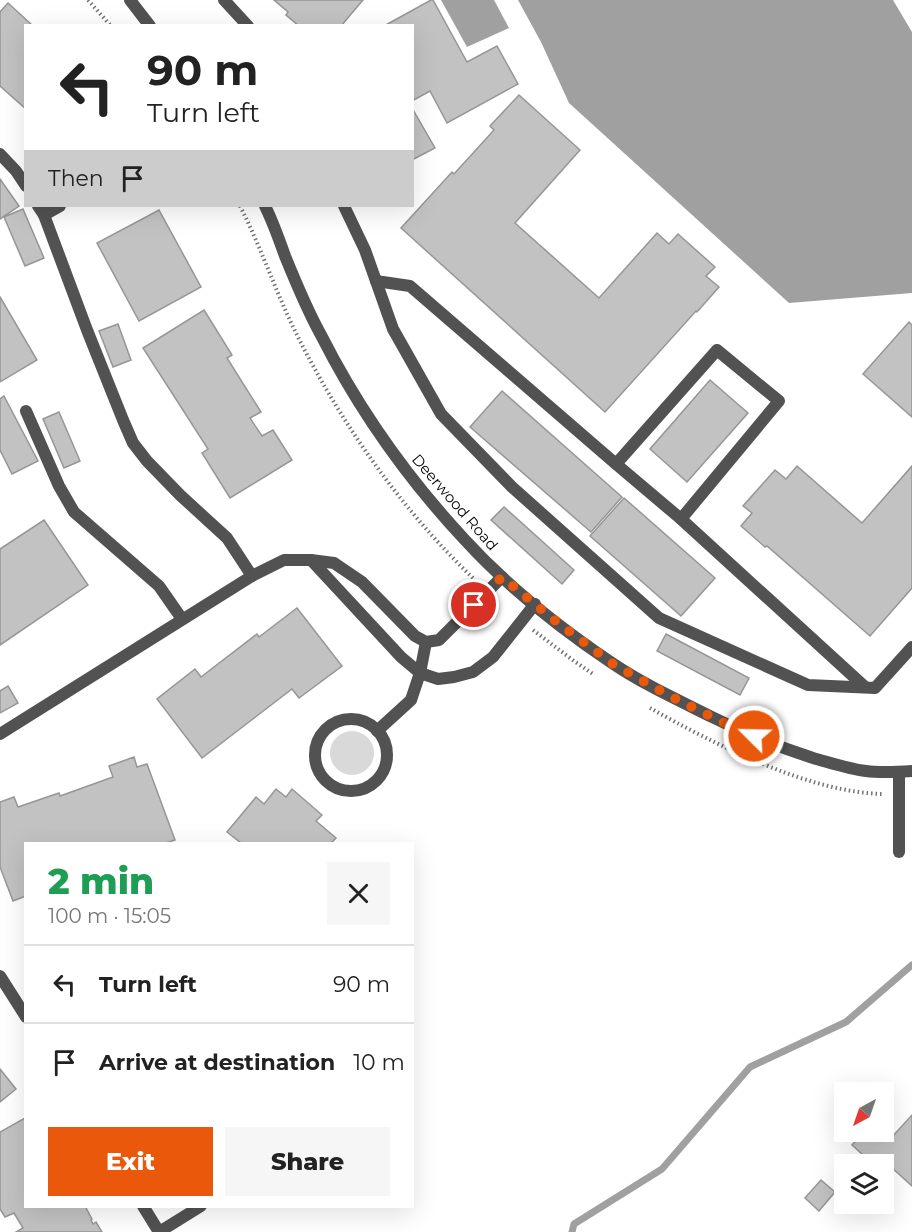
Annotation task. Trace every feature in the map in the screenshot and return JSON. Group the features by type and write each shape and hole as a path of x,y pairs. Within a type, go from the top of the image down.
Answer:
{"street":[{"path":"130,0 148,24"},
{"path":"224,0 246,24"},
{"path":"0,153 24,183"},
{"name":"Deerwood Road","path":"265,207 320,334 351,389 389,448 428,498 466,542 502,577 613,664 734,728 794,752 834,764 866,771 912,771"},
{"path":"344,207 365,250 393,329 441,414 512,487 659,618 808,685 875,688 912,647"},
{"path":"41,210 133,443 180,495 227,538 252,576"},
{"path":"376,281 410,286 681,519 865,687"},
{"path":"616,464 717,350 779,401 681,519"},
{"path":"26,411 58,486 74,512 159,586 182,619"},
{"path":"0,734 252,576 284,560 334,563 362,582 415,636 426,642 439,640 502,577"},
{"path":"311,560 401,657 420,673 438,679 473,672 493,657 535,604"},
{"path":"377,731 411,700 420,673 426,642"},
{"path":"356,719 367,723 377,731 384,740 386,764 373,783 363,789 351,791 329,784 321,775 316,764 315,752 324,731 333,723 356,719"},
{"path":"898,772 899,852"},
{"path":"0,976 24,1014"},
{"path":"144,1208 159,1232 198,1208"}],"path":[{"path":"88,0 109,24"},
{"path":"846,790 875,794 899,794"}],"shaded area":[{"path":"441,0 494,0 509,28 467,47"},
{"path":"518,0 893,0 912,32 912,293 789,303 569,103 541,42"},
{"path":"352,731 368,737 374,753 368,769 352,775 336,769 330,753 336,737"}],"building":[{"path":"274,0 363,0 343,24 297,24 286,15 288,12"},
{"path":"433,0 467,62 497,46 518,84 447,123 430,91 414,100 414,24 388,24"},
{"path":"8,3 31,24 24,24 24,107 0,86 0,12"},
{"path":"519,95 580,150 515,223 599,298 657,233 669,244 678,234 715,267 706,276 719,287 605,412 401,228 494,130 490,126"},
{"path":"414,111 435,148 414,159"},
{"path":"0,179 19,206 0,219"},
{"path":"23,209 44,258 25,266 4,217"},
{"path":"159,210 201,287 139,321 97,243"},
{"path":"0,297 37,360 0,382"},
{"path":"204,310 232,355 227,358 261,412 250,418 262,436 273,430 292,460 230,498 202,453 208,449 143,348"},
{"path":"909,322 912,325 912,417 863,374"},
{"path":"118,324 131,360 113,367 99,331"},
{"path":"710,380 748,413 687,482 650,449"},
{"path":"502,391 622,497 591,532 470,427"},
{"path":"4,396 38,461 12,474 0,450 0,399"},
{"path":"59,412 80,461 64,468 43,419"},
{"path":"797,466 862,523 912,466 912,588 870,636 741,526 752,513 743,506 775,470 786,479"},
{"path":"624,498 715,578 681,616 590,536"},
{"path":"504,507 574,570 562,584 491,520"},
{"path":"44,520 88,585 0,645 0,549"},
{"path":"297,608 342,666 299,698 292,689 202,758 157,699 195,669 201,677 257,634 259,637"},
{"path":"666,634 749,678 740,695 657,651"},
{"path":"8,686 18,703 0,713 0,691"},
{"path":"134,757 137,767 147,764 175,840 169,842 24,842 24,897 13,901 0,867 0,802 14,797 18,807 59,793 60,796 113,777 109,766"},
{"path":"276,789 286,797 292,789 322,815 316,821 336,838 332,842 240,842 227,832 256,797 264,804"},
{"path":"0,1069 16,1089 0,1102"},
{"path":"912,1115 912,1186 894,1170 894,1154 862,1154 852,1145 855,1142 894,1142 894,1135"},
{"path":"24,1119 24,1208 86,1208 93,1224 96,1222 102,1232 16,1232 23,1228 14,1213 5,1217 0,1209 0,1132"},
{"path":"821,1180 834,1191 819,1211 805,1198"}],"waterway":[{"path":"572,1232 574,1224 662,1169 750,1067 846,1022 912,965"}],"route":[{"path":"474,605 502,577 613,664 668,695 754,736"}]}
